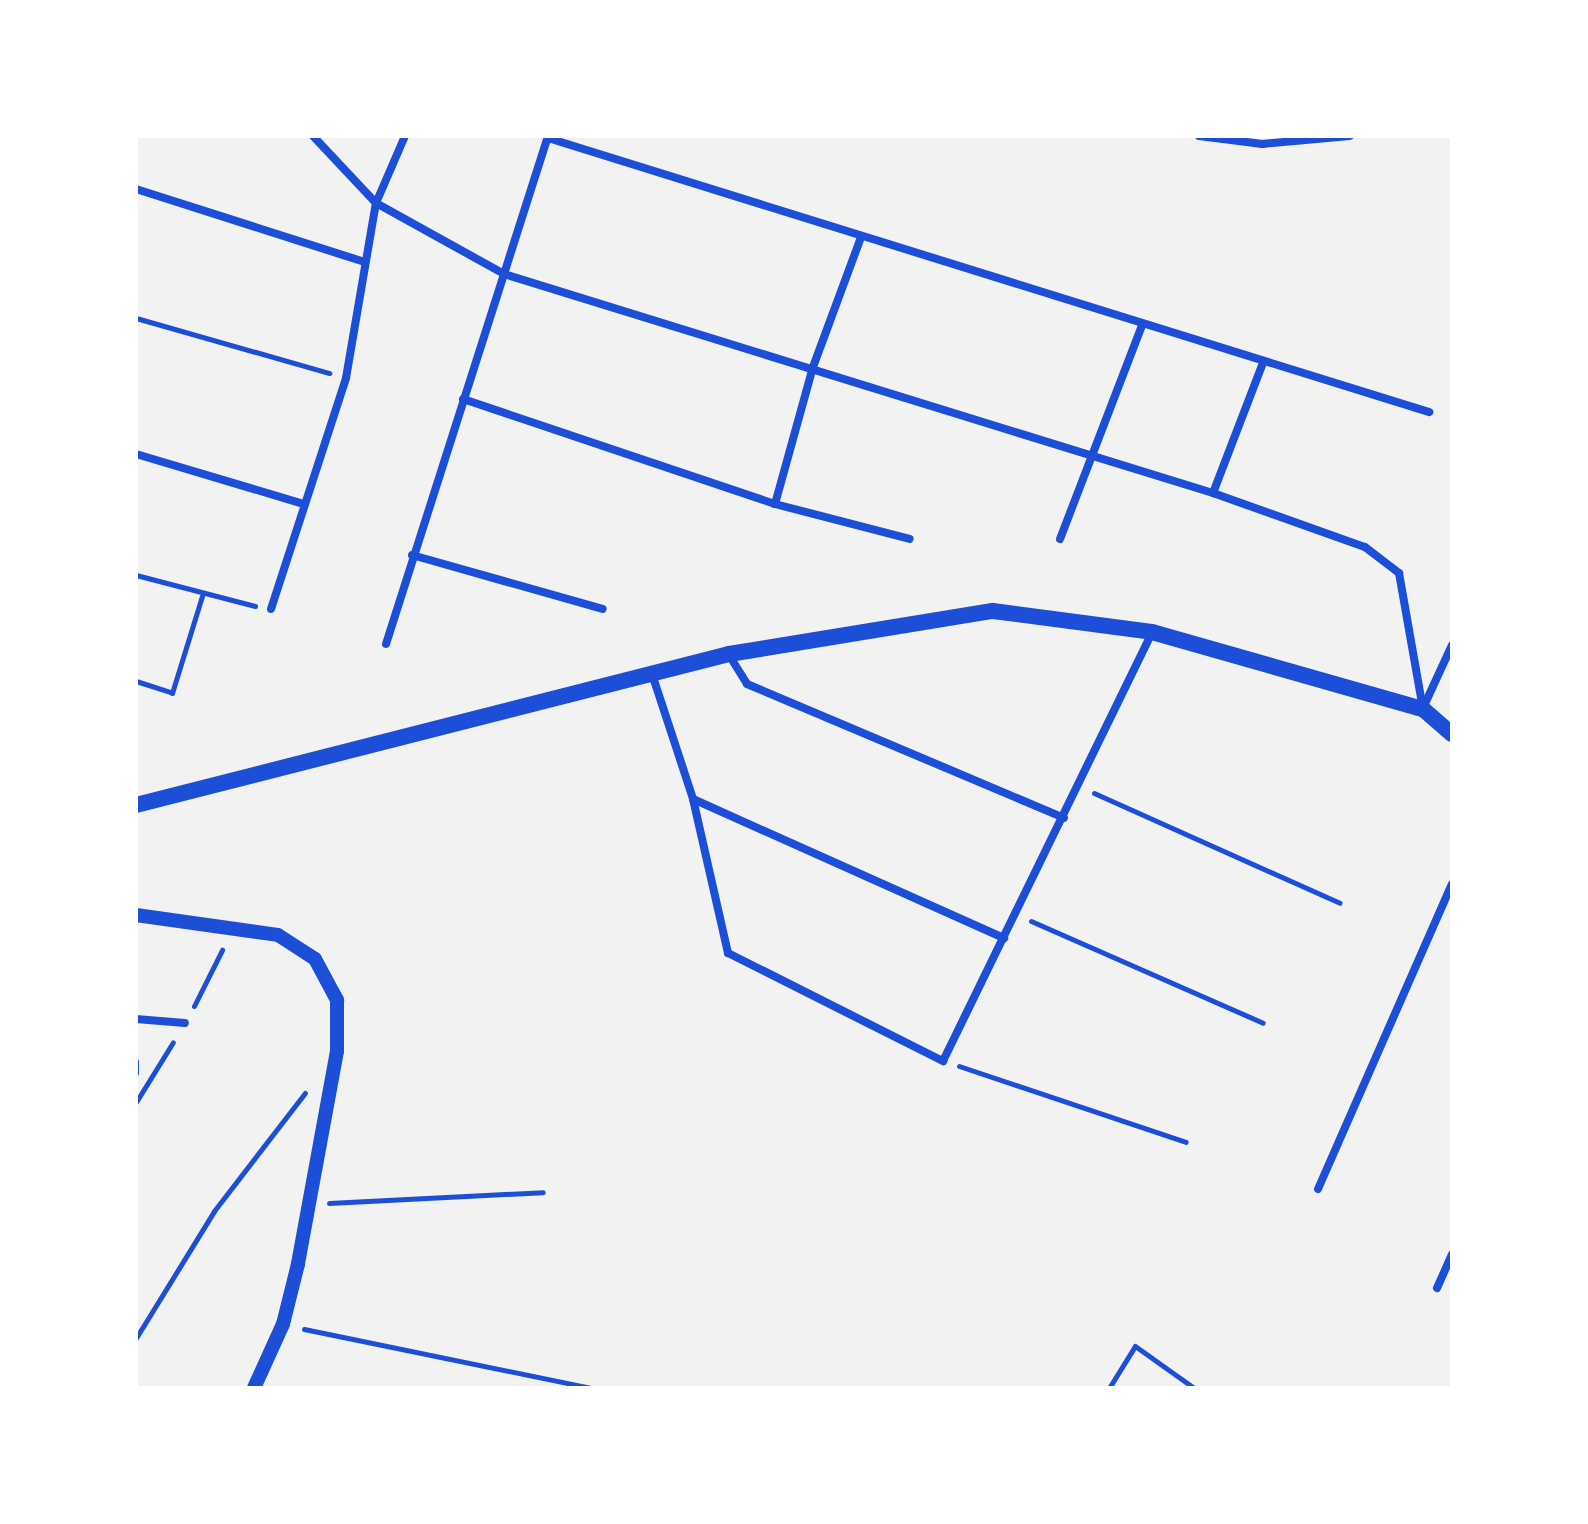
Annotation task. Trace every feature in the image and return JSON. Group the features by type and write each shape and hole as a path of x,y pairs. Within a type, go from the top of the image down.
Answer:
{"main road":[{"path":"136,805 729,654 993,611 1152,632 1423,709 1452,734"}],"street":[{"path":"313,136 376,203 504,274 1213,493 1365,547 1399,573 1423,709"},
{"path":"271,609 300,503 346,378 376,203 405,136"},
{"path":"1199,136 1262,144 1350,136"},
{"path":"386,644 548,137 1263,363 1429,412"},
{"path":"136,189 365,262"},
{"path":"775,504 813,367 861,237"},
{"path":"1060,539 1142,325"},
{"path":"1213,493 1263,363"},
{"path":"463,399 775,504 910,539"},
{"path":"136,454 300,503"},
{"path":"412,555 603,609"},
{"path":"652,674 693,799 728,953 943,1061 1152,632"},
{"path":"1423,709 1452,645"},
{"path":"729,654 747,684 1064,818"},
{"path":"693,799 1004,938"},
{"path":"1318,1189 1452,884"},
{"path":"136,915 236,924 304,949 324,971 337,1000 338,1042 283,1324 254,1388"},
{"path":"136,1019 185,1023"},
{"path":"1437,1288 1452,1254"}],"path":[{"path":"136,318 346,378"},
{"path":"136,575 202,596 271,609"},
{"path":"136,681 172,693 202,596"},
{"path":"1078,786 1340,903"},
{"path":"1016,914 1263,1023"},
{"path":"136,1102 185,1023 236,924"},
{"path":"136,1061 136,1073"},
{"path":"943,1061 1186,1142"},
{"path":"136,1338 214,1211 309,1088"},
{"path":"308,1204 543,1192"},
{"path":"283,1324 592,1388"},
{"path":"1109,1388 1135,1346 1194,1388"},
{"path":"540,1388 543,1379"}]}
